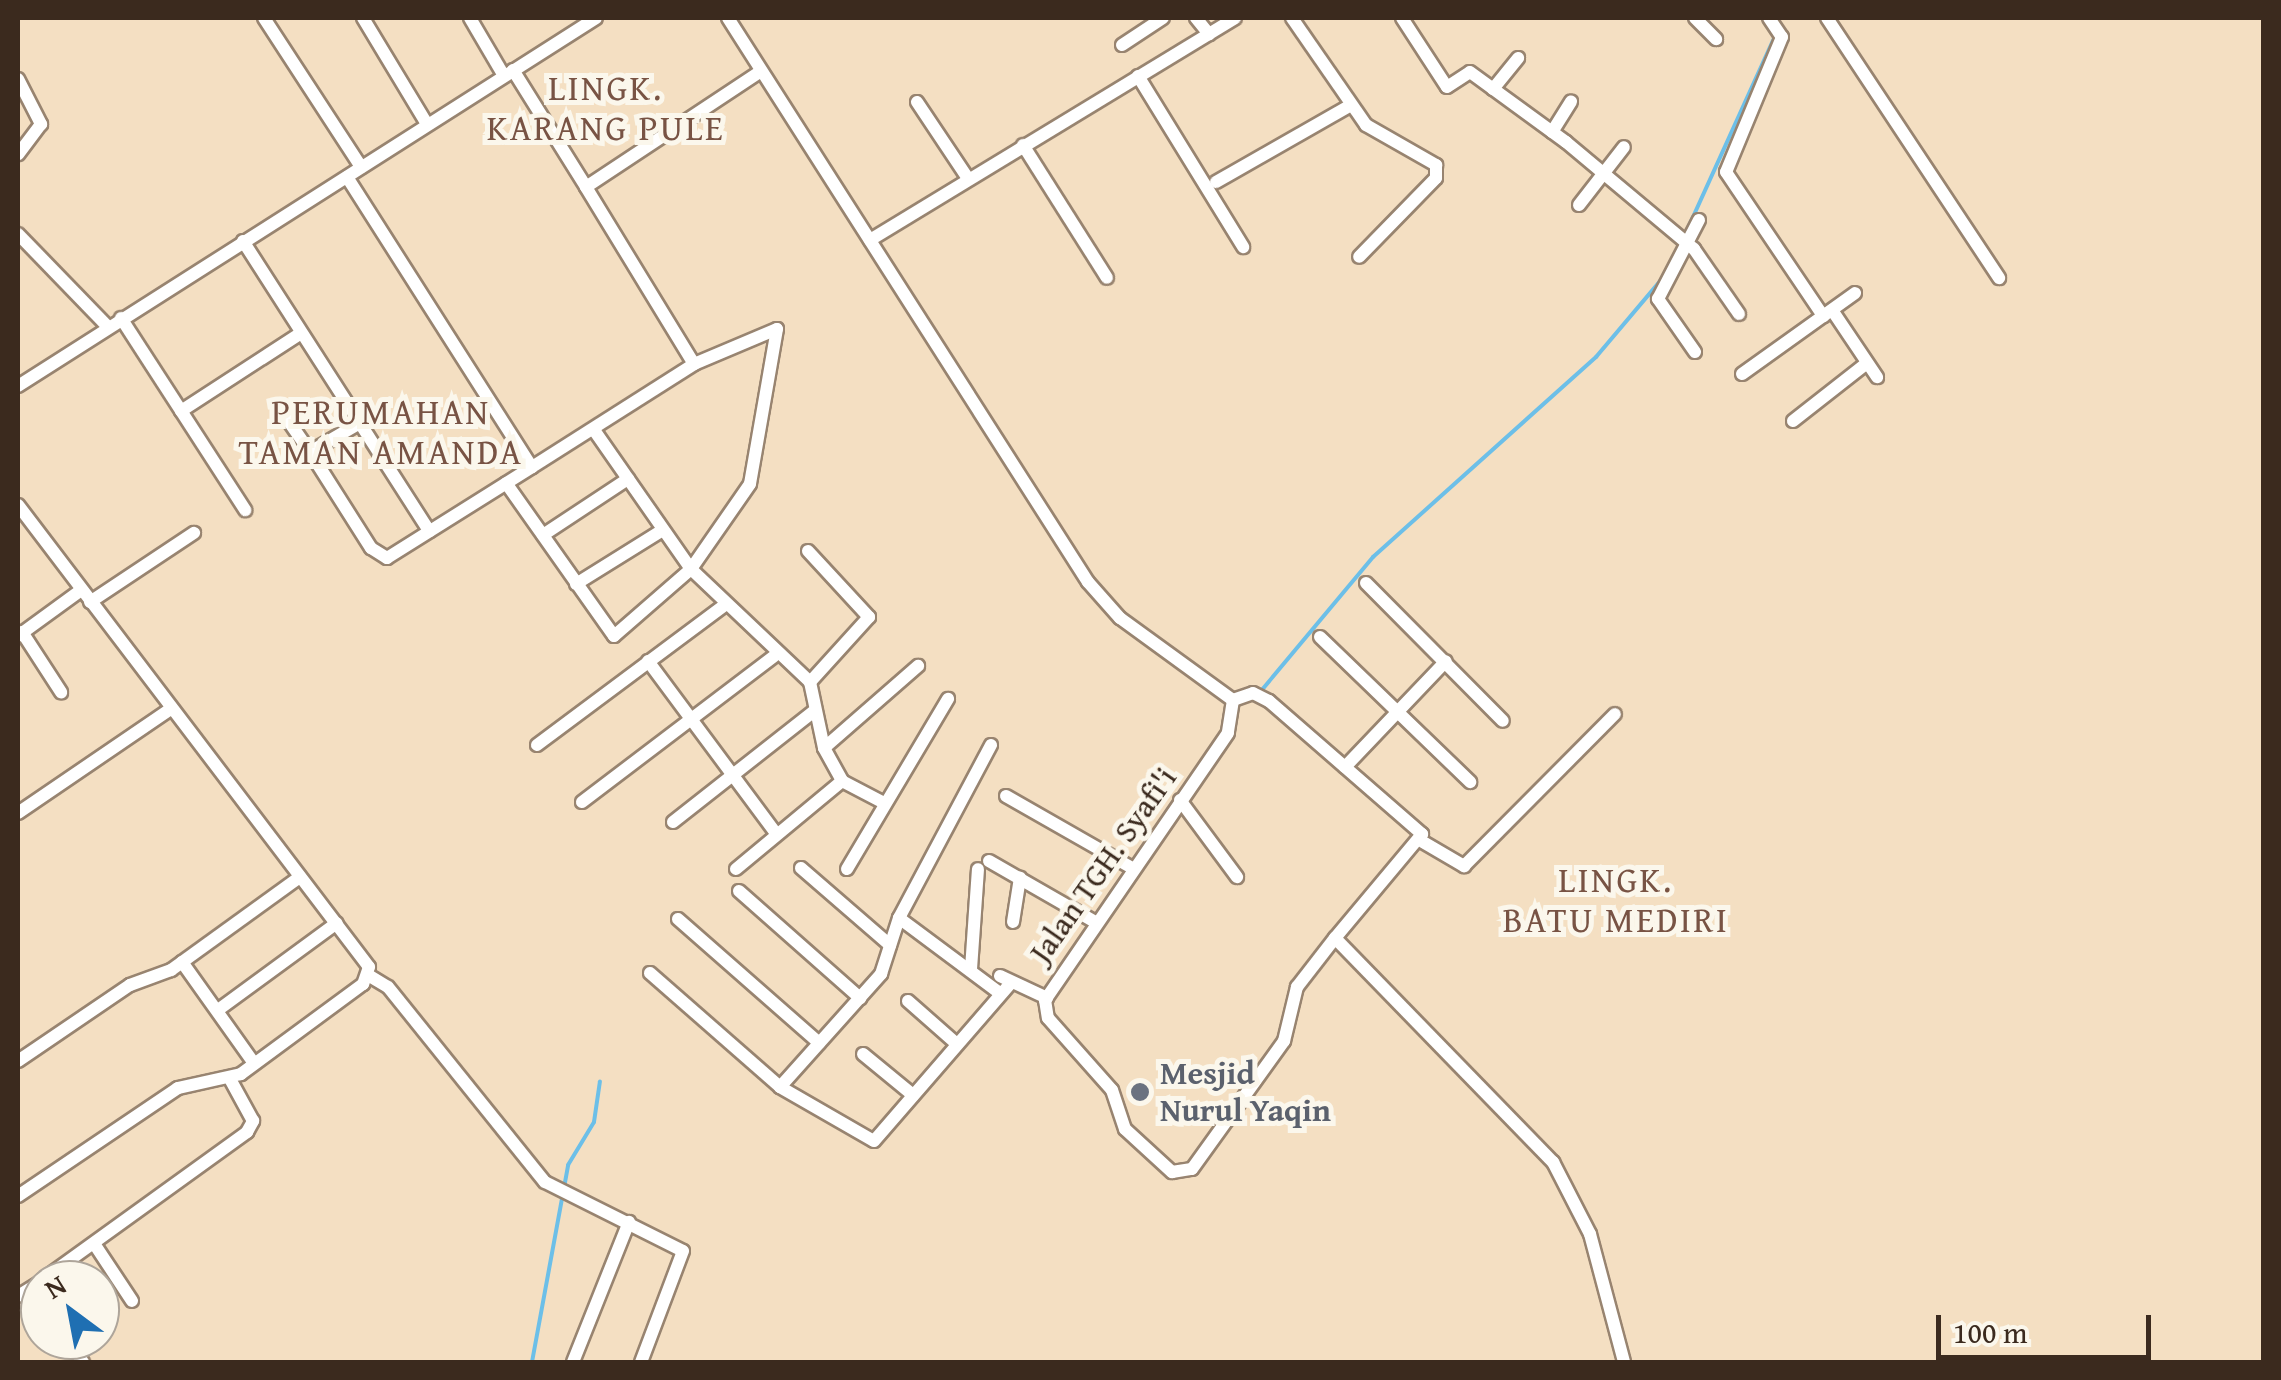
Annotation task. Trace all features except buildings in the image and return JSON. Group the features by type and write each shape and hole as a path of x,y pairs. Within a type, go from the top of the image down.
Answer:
{"street":[{"path":"264,18 361,167"},
{"path":"363,18 427,124"},
{"path":"470,18 586,187 694,364"},
{"path":"18,386 596,18"},
{"path":"728,18 1096,594 1208,682 1234,700 1258,696 1346,767 1423,842 1464,866 1615,714"},
{"path":"1122,45 1163,18"},
{"path":"1196,18 1209,34"},
{"path":"870,240 967,177 1235,18"},
{"path":"1292,18 1375,132 1413,145 1438,171 1359,256"},
{"path":"1402,18 1448,87 1470,72 1552,132 1684,248 1694,249 1738,314"},
{"path":"1695,18 1716,39"},
{"path":"1827,18 1999,278"},
{"path":"1772,20 1782,38 1726,172 1877,377"},
{"path":"1494,89 1518,58"},
{"path":"586,187 761,71"},
{"path":"1138,76 1242,247"},
{"path":"18,79 41,124 18,154"},
{"path":"916,102 967,177"},
{"path":"1552,132 1571,102"},
{"path":"1216,182 1352,105"},
{"path":"1023,146 1107,278"},
{"path":"1578,204 1624,147"},
{"path":"346,176 532,467"},
{"path":"1694,352 1658,299 1699,220"},
{"path":"18,234 107,326"},
{"path":"243,241 429,531"},
{"path":"1742,374 1856,293"},
{"path":"121,318 245,510"},
{"path":"283,413 375,553 392,559 429,531 694,364 777,329 755,474 691,569 612,637 506,483"},
{"path":"181,410 301,333"},
{"path":"1793,421 1867,363"},
{"path":"310,452 358,424"},
{"path":"594,430 660,531 691,569 774,656 810,682"},
{"path":"543,535 628,480"},
{"path":"18,505 337,923 368,975 388,987 545,1182 565,1198 629,1222 683,1255 641,1362"},
{"path":"576,584 660,531"},
{"path":"61,692 20,634 194,533"},
{"path":"808,551 869,618 810,682 813,712 824,748 842,781 884,803"},
{"path":"1366,583 1503,721"},
{"path":"537,744 726,605"},
{"path":"1320,637 1470,782"},
{"path":"582,802 774,656"},
{"path":"648,661 775,832"},
{"path":"1346,767 1446,661"},
{"path":"824,748 918,666"},
{"path":"848,869 948,699"},
{"name":"Jalan TGH. Syafi'i","path":"1234,700 1232,725 1047,998 1048,1018 1108,1084 1130,1134 1172,1172 1192,1169 1284,1041 1297,988 1335,938"},
{"path":"18,813 172,708"},
{"path":"673,822 813,712"},
{"path":"780,1087 860,998 991,745"},
{"path":"736,869 775,832 842,781"},
{"path":"1006,796 1132,868"},
{"path":"1180,800 1237,876"},
{"path":"1423,842 1335,938 1540,1144 1591,1239 1624,1362"},
{"path":"972,969 984,865 1020,878 1095,922"},
{"path":"801,868 890,944"},
{"path":"18,1061 130,985 182,962 300,877"},
{"path":"1013,922 1020,878"},
{"path":"739,891 860,998"},
{"path":"899,918 972,969 1047,998"},
{"path":"678,919 820,1043"},
{"path":"218,1010 337,923"},
{"path":"182,962 251,1064"},
{"path":"650,973 780,1087 874,1140 1003,984"},
{"path":"18,1196 178,1088 230,1079 368,975"},
{"path":"908,1000 957,1044"},
{"path":"863,1054 913,1095"},
{"path":"75,1260 252,1126 230,1079"},
{"path":"573,1362 629,1222"},
{"path":"95,1245 132,1302"}],"waterway":[{"path":"1688,228 1775,36"},
{"path":"1261,691 1373,557 1596,357 1661,280"},
{"path":"532,1362 568,1165 594,1122 600,1081"}],"place":[{"name":"Mesjid Nurul Yaqin","path":"1140,1092"}],"district":[{"name":"LINGK. KARANG PULE","path":"606,108"},
{"name":"PERUMAHAN TAMAN AMANDA","path":"381,432"},
{"name":"LINGK. BATU MEDIRI","path":"1616,900"}]}
